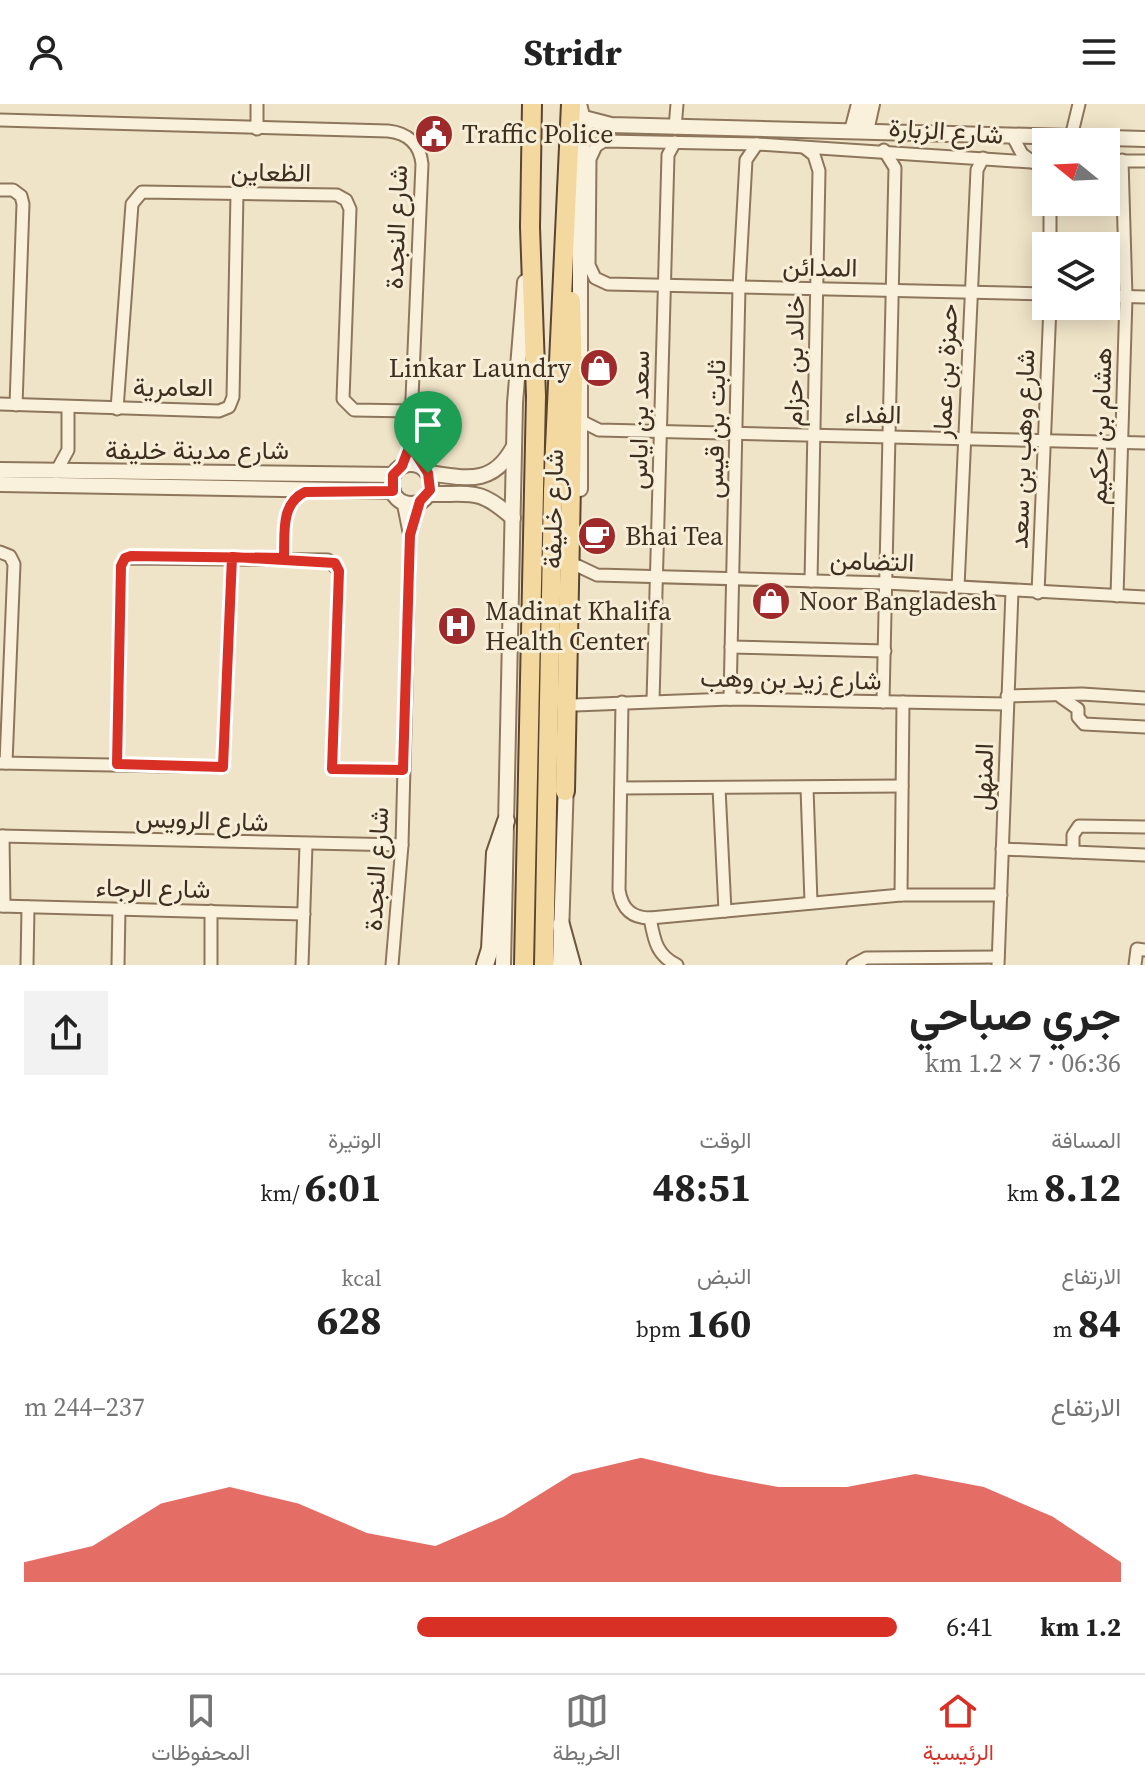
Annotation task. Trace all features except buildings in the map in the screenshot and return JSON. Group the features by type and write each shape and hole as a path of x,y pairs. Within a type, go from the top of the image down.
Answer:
{"main road":[{"name":"شارع خليفة","path":"524,965 536,396 530,227 532,104"},
{"name":"شارع خليفة","path":"544,965 553,491 571,104"},
{"path":"564,254 572,311 573,381 565,791"},
{"path":"485,965 490,949 495,853 506,821"},
{"path":"561,925 572,965"}],"street":[{"path":"257,104 257,129"},
{"name":"سعد بن اياس","path":"653,701 668,155 675,135 677,104"},
{"path":"859,104 859,131"},
{"path":"859,131 872,104"},
{"path":"1073,128 1079,104"},
{"name":"شارع خليفة","path":"560,965 565,791 575,705 581,443 580,166 585,140 582,111"},
{"name":"شارع الزبارة","path":"582,111 611,125 733,143 905,151 1032,161"},
{"name":"شارع النجدة","path":"0,120 398,132 417,146 422,164 412,411 410,445 398,471"},
{"path":"585,140 611,125"},
{"name":"شارع الزبارة","path":"595,278 589,265 592,152 596,146 611,140 675,135 859,131 1032,137"},
{"path":"1013,137 1019,151 1032,158"},
{"name":"شارع الزبارة","path":"1120,139 1145,139"},
{"path":"733,143 746,160 757,144"},
{"name":"خالد بن حزام","path":"805,148 817,160 819,171 811,581"},
{"path":"884,150 895,168"},
{"path":"883,702 895,168 905,151"},
{"name":"حمزة بن عمار","path":"958,587 977,170 983,158"},
{"name":"ثابت بن قيس","path":"730,699 739,287 746,160"},
{"path":"1122,160 1145,161"},
{"name":"هشام بن حكيم","path":"1117,596 1126,297 1122,160"},
{"path":"0,190 13,190 21,196 23,204 16,405"},
{"name":"الظعاين","path":"117,409 135,197 142,192 337,195 346,200 350,209 343,399 354,410 412,411"},
{"name":"العامرية","path":"0,404 219,411 229,407 233,397 237,194"},
{"name":"شارع خليفة","path":"503,965 514,448 530,227"},
{"name":"المدائن","path":"595,278 608,284 1032,294"},
{"path":"1120,297 1145,297"},
{"name":"شارع وهب بن سعد","path":"1038,593 1050,320"},
{"path":"56,472 68,450 68,408"},
{"name":"الفداء","path":"581,421 599,430 1145,443"},
{"path":"581,443 599,430"},
{"name":"شارع النجدة","path":"410,445 424,470"},
{"path":"513,518 492,498 481,495 424,497 424,470 484,477 500,469 514,448"},
{"path":"68,450 88,473"},
{"name":"شارع مدينة خليفة","path":"0,470 88,473 424,470"},
{"path":"398,471 398,496"},
{"name":"شارع مدينة خليفة","path":"0,484 424,497"},
{"path":"268,491 277,495 287,511"},
{"path":"284,558 287,511 290,502 305,492"},
{"name":"شارع النجدة","path":"398,496 410,535"},
{"name":"شارع النجدة","path":"392,965 402,845 410,535 424,497"},
{"path":"0,552 10,556 14,564 3,763 223,767 232,557"},
{"path":"117,764 121,566 125,558 284,558 328,560 339,571 332,769 403,770"},
{"name":"التضامن","path":"578,566 597,575 886,583 1145,597"},
{"path":"578,588 597,575"},
{"name":"المنهل","path":"998,961 1012,591"},
{"path":"731,647 885,651"},
{"path":"1089,695 1078,709 1079,720 1088,725 1145,727"},
{"name":"شارع زيد بن وهب","path":"575,705 730,699 903,702 1089,695 1145,698"},
{"path":"1060,697 1078,709"},
{"path":"622,702 619,890 630,913 650,918 901,895 1001,895"},
{"path":"901,895 903,702"},
{"path":"621,788 902,786"},
{"path":"719,788 725,911"},
{"path":"807,788 811,902"},
{"path":"1073,852 1073,835 1079,826 1145,827"},
{"path":"2,836 2,906"},
{"name":"شارع الرويس","path":"2,836 402,845"},
{"path":"302,965 306,845"},
{"path":"1002,849 1145,855"},
{"name":"شارع الرجاء","path":"2,906 304,914"},
{"path":"27,965 28,907"},
{"path":"118,965 119,909"},
{"path":"211,911 211,965"},
{"path":"650,918 662,956 677,965"},
{"path":"1135,965 1137,949 1145,950"},
{"path":"853,965 866,958 935,962 998,961"}],"place":[{"name":"Traffic Police","path":"434,134"},
{"name":"Linkar Laundry","path":"599,368"},
{"name":"Bhai Tea","path":"597,536"},
{"name":"Noor Bangladesh","path":"771,601"},
{"name":"Madinat Khalifa Health Center","path":"457,626"}],"route":[{"path":"428,473 421,467 410,445 402,466 393,475 393,491 305,492 297,496 290,502 287,511 284,558 232,557 131,556 125,558 121,566 117,764 223,767 232,557 284,558 328,560 335,563 339,571 332,769 403,770 410,535 420,501 430,490 428,473"}]}
